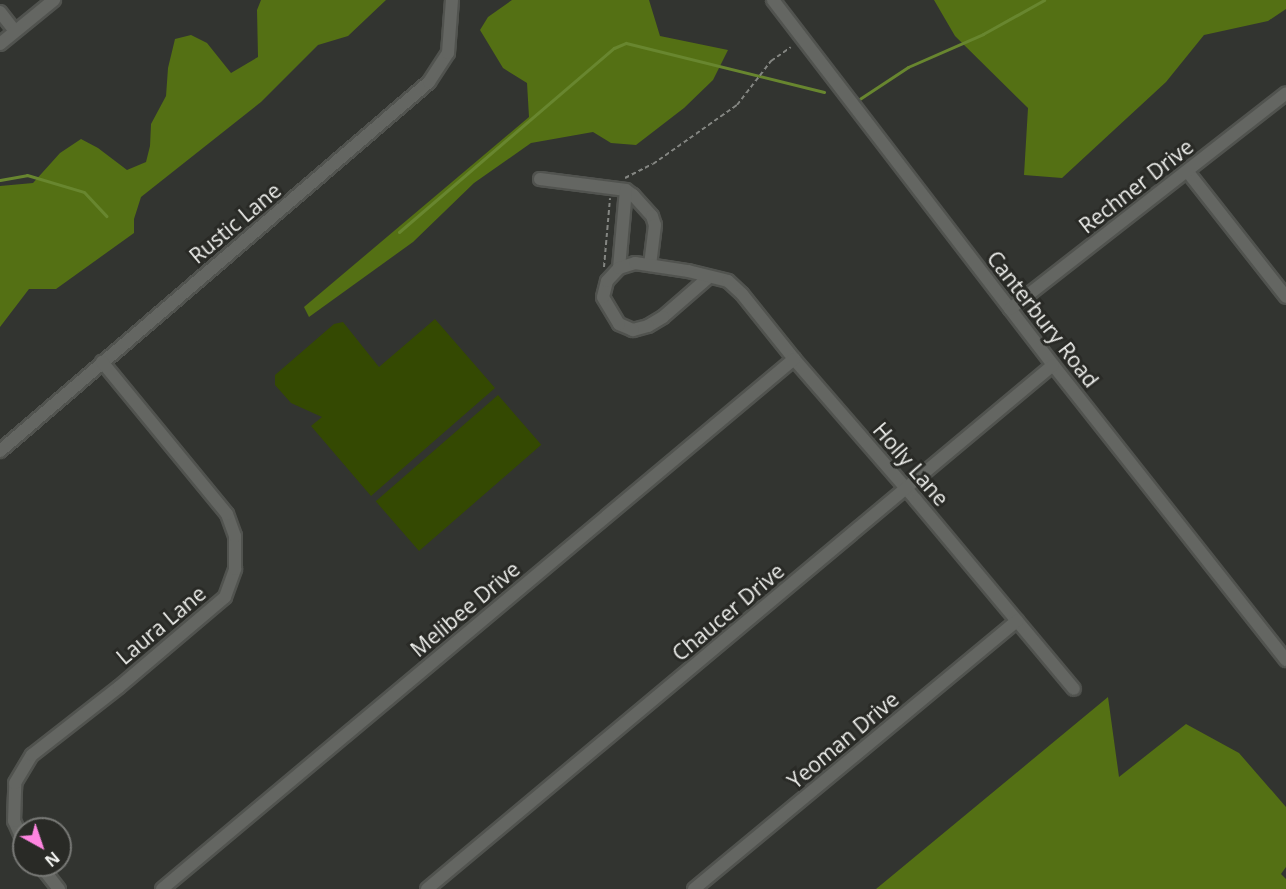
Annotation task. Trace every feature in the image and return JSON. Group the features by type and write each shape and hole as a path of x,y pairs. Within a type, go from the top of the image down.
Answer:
{"street":[{"path":"1,40 15,32 54,0"},
{"name":"Rustic Lane","path":"0,450 429,82 448,53 452,0"},
{"name":"Canterbury Road","path":"773,0 1053,365 1286,660"},
{"path":"0,12 15,32"},
{"name":"Rechner Drive","path":"1010,309 1286,93"},
{"path":"1187,171 1286,297"},
{"path":"540,180 620,189 652,216 655,225 650,265"},
{"path":"620,189 619,268 607,281 603,297 619,324 633,330 648,326 663,317 709,277"},
{"name":"Holly Lane","path":"619,268 635,263 728,281 742,294 794,359 907,489 1074,689"},
{"name":"Melibee Drive","path":"162,889 794,359"},
{"name":"Laura Lane","path":"14,817 15,783 32,756 119,687 225,597 235,568 234,536 227,514 102,362"},
{"name":"Chaucer Drive","path":"427,889 1053,365"},
{"name":"Yeoman Drive","path":"694,889 1017,621"},
{"path":"50,877 59,889"}],"path":[{"path":"607,281 603,274 620,189 626,177 653,164 737,105 760,79 771,62 791,47"}],"green space":[{"path":"261,0 386,0 348,36 318,45 261,102 141,197 134,219 134,233 56,289 29,289 0,327 0,186 33,183 60,153 81,139 98,148 127,170 146,162 150,146 151,124 166,96 168,68 175,39 191,35 207,43 231,73 258,57 257,10"},
{"path":"512,0 649,0 660,36 728,50 713,80 684,108 636,145 611,143 593,132 531,143 474,183 413,242 309,317 304,307 529,117 527,83 503,68 480,30 488,17"},
{"path":"934,0 1286,0 1286,9 1268,21 1204,35 1166,82 1062,178 1024,175 1028,108 955,36"},
{"path":"435,319 495,388 371,496 311,426 322,417 291,403 275,385 275,375 334,324 343,322 379,367"},
{"path":"498,395 541,445 419,551 376,501"},
{"path":"1108,697 1119,777 1186,724 1239,753 1286,807 1286,867 1281,874 1286,879 1286,889 876,889"}],"waterway":[{"path":"858,100 908,67 983,34 1044,0"},
{"path":"399,232 614,48 626,43 824,92"},
{"path":"0,180 27,175 84,192 106,216"}]}
